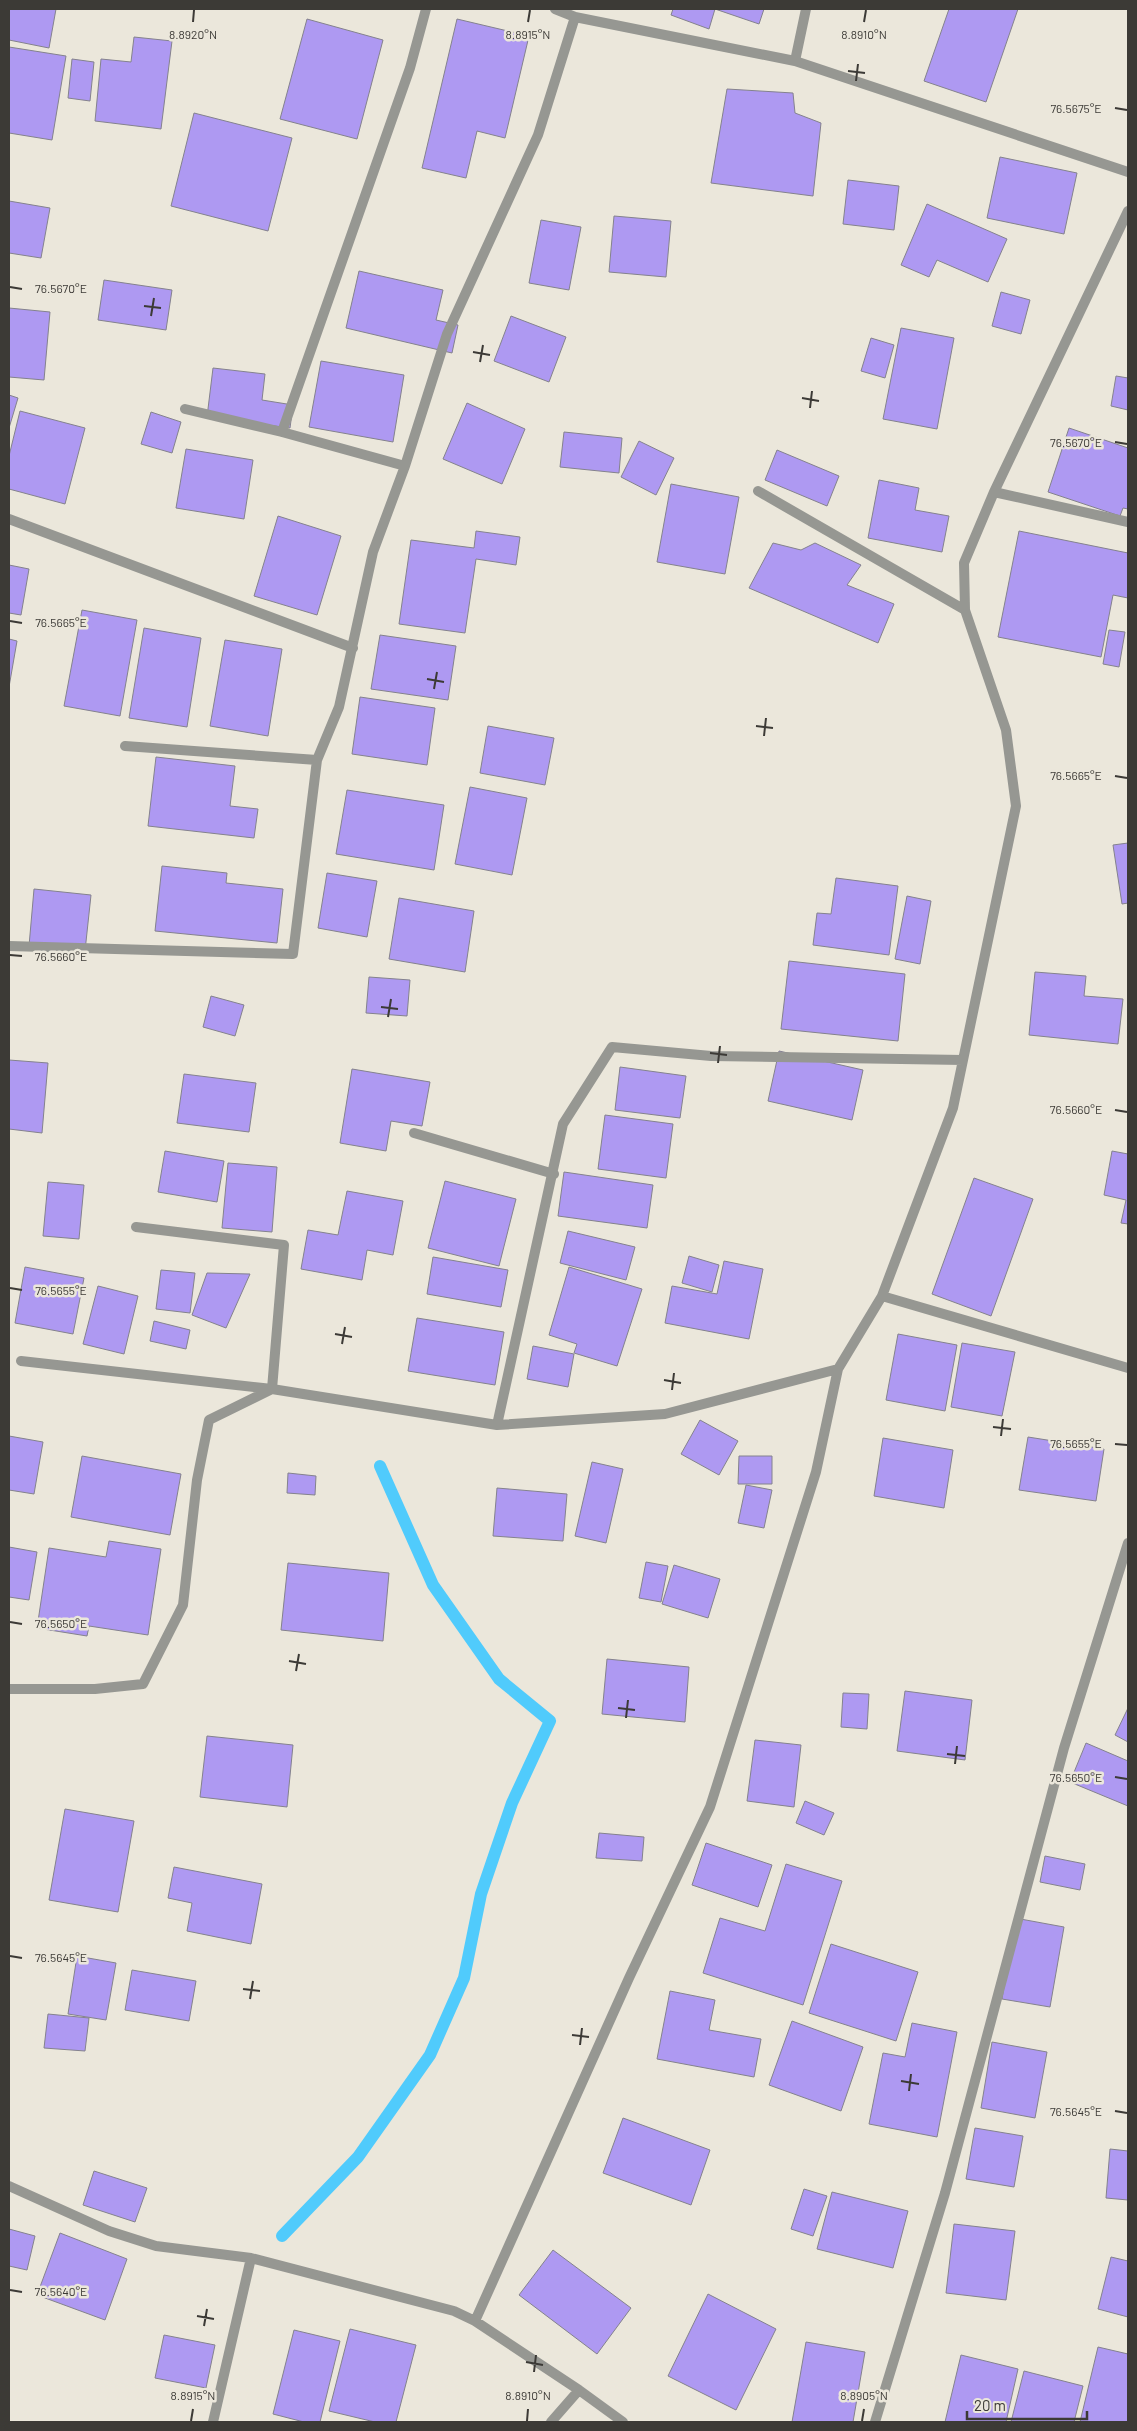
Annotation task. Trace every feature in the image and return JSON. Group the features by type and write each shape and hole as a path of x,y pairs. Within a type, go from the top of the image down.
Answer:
{"street":[{"path":"282,432 410,68 426,9"},
{"path":"555,9 574,17 795,61 1128,172"},
{"path":"795,61 806,9"},
{"path":"9,946 293,954 317,760 339,707 373,552 405,466 447,334 538,135 574,17"},
{"path":"475,2321 625,1987 710,1807 816,1472 838,1370 882,1296 953,1108 1016,806 1006,730 965,610 964,563 994,492 1128,211"},
{"path":"185,409 282,432 405,466"},
{"path":"758,491 965,610"},
{"path":"994,492 1128,522"},
{"path":"9,519 353,648"},
{"path":"125,746 317,760"},
{"path":"497,1425 554,1174 563,1124 612,1047 711,1056 963,1060"},
{"path":"414,1133 554,1174"},
{"path":"136,1227 284,1245 272,1389"},
{"path":"882,1296 1128,1368"},
{"path":"21,1361 272,1389 497,1425 665,1414 838,1370"},
{"path":"9,1689 94,1690 143,1684 183,1605 197,1480 209,1420 272,1389"},
{"path":"875,2422 945,2193 1064,1748 1128,1543"},
{"path":"9,2186 109,2231 156,2246 251,2258 454,2311 475,2321 579,2390 623,2422"},
{"path":"213,2422 251,2258"},
{"path":"551,2422 579,2390"}],"building":[{"path":"9,9 56,9 49,48 9,40"},
{"path":"673,9 715,9 709,29 671,15"},
{"path":"715,9 764,9 759,24"},
{"path":"949,9 1018,9 986,102 924,81"},
{"path":"307,19 383,40 357,139 280,119"},
{"path":"457,19 529,36 505,138 477,131 466,178 422,168"},
{"path":"134,37 172,41 161,129 95,121 101,59 131,62"},
{"path":"9,47 66,56 52,140 9,133"},
{"path":"72,59 94,62 90,101 68,98"},
{"path":"727,89 793,93 795,113 821,123 813,196 711,183"},
{"path":"194,113 292,138 268,231 171,206"},
{"path":"1000,157 1077,173 1064,234 987,218"},
{"path":"848,180 899,186 894,230 843,224"},
{"path":"9,201 50,208 41,258 9,253"},
{"path":"927,204 1007,239 988,282 937,260 929,277 901,265"},
{"path":"614,216 671,221 666,277 609,272"},
{"path":"541,220 581,227 569,290 529,283"},
{"path":"359,271 443,290 436,320 458,325 452,353 346,328"},
{"path":"104,280 172,290 166,330 98,320"},
{"path":"1001,292 1030,300 1021,334 992,326"},
{"path":"9,308 50,312 44,380 9,377"},
{"path":"511,316 566,337 549,382 494,361"},
{"path":"901,328 954,338 937,429 883,419"},
{"path":"871,338 894,345 885,378 861,371"},
{"path":"321,361 404,375 393,442 309,427"},
{"path":"213,368 265,374 262,400 293,405 290,428 207,417"},
{"path":"1116,376 1128,378 1128,410 1111,406"},
{"path":"9,395 18,398 9,428"},
{"path":"467,403 525,429 502,484 443,459"},
{"path":"20,411 85,428 65,504 9,489 9,456"},
{"path":"151,412 181,422 172,453 141,444"},
{"path":"1069,428 1128,448 1128,509 1123,508 1120,516 1048,492"},
{"path":"564,432 622,438 619,473 560,467"},
{"path":"639,441 674,458 656,495 621,477"},
{"path":"186,449 253,460 244,519 176,508"},
{"path":"777,450 839,476 827,506 765,480"},
{"path":"879,480 919,488 915,510 949,516 942,552 868,538"},
{"path":"671,484 739,497 725,574 657,562"},
{"path":"278,516 341,536 317,615 254,596"},
{"path":"476,531 520,537 516,565 476,559 465,633 399,624 411,540 474,548"},
{"path":"1019,531 1128,553 1128,598 1113,595 1101,657 998,637"},
{"path":"773,543 801,550 815,543 861,565 847,585 894,604 878,643 749,588"},
{"path":"9,565 29,569 21,615 9,613"},
{"path":"82,610 137,620 120,716 64,706"},
{"path":"144,628 201,638 187,727 129,718"},
{"path":"1109,630 1125,632 1119,667 1103,664"},
{"path":"380,635 456,646 448,700 371,689"},
{"path":"9,639 17,641 9,687"},
{"path":"225,640 282,649 268,736 210,726"},
{"path":"360,697 435,708 427,765 352,754"},
{"path":"488,726 554,738 545,785 480,773"},
{"path":"156,757 235,766 230,806 258,809 254,838 148,826"},
{"path":"470,787 527,798 512,875 455,864"},
{"path":"347,790 444,805 434,870 336,854"},
{"path":"1128,843 1128,903 1122,904 1113,845"},
{"path":"162,866 227,873 226,883 283,889 277,943 155,931"},
{"path":"327,873 377,881 367,937 318,928"},
{"path":"836,878 898,886 889,955 813,945 817,913 831,914"},
{"path":"34,889 91,895 85,951 29,946"},
{"path":"907,896 931,901 920,964 895,959"},
{"path":"399,898 474,911 465,972 389,959"},
{"path":"789,961 905,974 898,1041 781,1029"},
{"path":"1035,972 1086,976 1084,996 1123,999 1118,1044 1029,1035"},
{"path":"369,977 410,980 407,1016 366,1013"},
{"path":"211,996 244,1005 235,1036 203,1027"},
{"path":"779,1051 863,1070 852,1120 768,1101"},
{"path":"9,1060 48,1063 42,1133 9,1129"},
{"path":"620,1067 686,1076 680,1118 615,1110"},
{"path":"352,1069 430,1082 422,1126 391,1121 386,1151 340,1143"},
{"path":"184,1074 256,1083 249,1132 177,1123"},
{"path":"605,1115 673,1124 666,1178 598,1169"},
{"path":"165,1151 224,1161 217,1202 158,1192"},
{"path":"1112,1151 1128,1154 1128,1224 1121,1223 1126,1200 1104,1195"},
{"path":"228,1163 277,1167 272,1232 222,1228"},
{"path":"564,1172 653,1185 647,1228 558,1216"},
{"path":"974,1178 1033,1199 991,1316 932,1294"},
{"path":"445,1181 516,1199 499,1266 428,1248"},
{"path":"48,1182 84,1185 79,1239 43,1236"},
{"path":"347,1191 403,1201 393,1255 367,1250 362,1280 301,1269 308,1230 338,1235"},
{"path":"568,1231 635,1247 626,1280 560,1263"},
{"path":"689,1256 719,1265 712,1292 682,1283"},
{"path":"433,1257 508,1270 501,1307 427,1294"},
{"path":"724,1261 763,1269 749,1339 665,1323 672,1286 717,1294"},
{"path":"25,1267 84,1278 73,1334 15,1323"},
{"path":"569,1267 642,1289 617,1366 574,1353 577,1344 549,1335"},
{"path":"161,1270 195,1273 190,1313 156,1309"},
{"path":"207,1273 250,1274 226,1328 192,1315"},
{"path":"98,1286 138,1296 124,1354 83,1344"},
{"path":"417,1318 504,1332 495,1385 408,1371"},
{"path":"154,1321 190,1330 186,1349 150,1341"},
{"path":"898,1334 957,1345 945,1411 886,1400"},
{"path":"962,1343 1015,1352 1002,1416 951,1407"},
{"path":"533,1346 574,1354 568,1387 527,1379"},
{"path":"700,1420 738,1441 719,1475 681,1454"},
{"path":"9,1436 43,1442 34,1494 9,1490"},
{"path":"1028,1437 1104,1449 1096,1501 1019,1490"},
{"path":"883,1438 953,1450 944,1508 874,1496"},
{"path":"82,1456 181,1474 170,1535 71,1517"},
{"path":"739,1456 772,1456 772,1484 738,1484"},
{"path":"592,1462 623,1469 606,1543 575,1536"},
{"path":"288,1473 316,1476 315,1495 287,1493"},
{"path":"746,1485 772,1490 764,1528 738,1523"},
{"path":"497,1488 567,1494 563,1541 493,1536"},
{"path":"109,1541 161,1549 148,1635 89,1626 87,1636 37,1628 49,1548 106,1557"},
{"path":"9,1547 37,1552 29,1600 9,1597"},
{"path":"646,1562 668,1566 661,1602 639,1598"},
{"path":"288,1563 389,1573 383,1641 281,1630"},
{"path":"674,1565 720,1579 708,1618 662,1604"},
{"path":"607,1659 689,1667 685,1722 602,1714"},
{"path":"905,1691 972,1700 965,1760 897,1751"},
{"path":"843,1693 869,1694 867,1729 841,1727"},
{"path":"1128,1708 1128,1742 1115,1735"},
{"path":"207,1736 293,1745 287,1807 200,1797"},
{"path":"755,1740 801,1745 794,1807 747,1801"},
{"path":"1086,1743 1128,1761 1128,1806 1070,1782"},
{"path":"805,1801 834,1813 824,1835 796,1823"},
{"path":"65,1809 134,1821 118,1912 49,1900"},
{"path":"599,1833 644,1837 642,1861 596,1858"},
{"path":"706,1843 772,1865 758,1907 692,1885"},
{"path":"1045,1856 1085,1864 1080,1890 1040,1882"},
{"path":"786,1864 842,1881 803,2005 703,1973 720,1918 765,1931"},
{"path":"174,1867 262,1884 251,1944 187,1931 192,1903 168,1898"},
{"path":"1015,1918 1064,1927 1050,2007 1002,1999"},
{"path":"831,1944 918,1972 896,2041 809,2013"},
{"path":"77,1956 116,1963 106,2020 68,2014"},
{"path":"132,1970 196,1981 189,2021 125,2010"},
{"path":"670,1991 715,2000 709,2030 761,2039 754,2077 657,2059"},
{"path":"48,2014 89,2018 85,2051 44,2048"},
{"path":"792,2021 863,2047 841,2111 769,2085"},
{"path":"912,2023 957,2032 937,2137 869,2124 883,2053 905,2057"},
{"path":"992,2042 1047,2052 1035,2118 981,2108"},
{"path":"623,2118 710,2150 691,2205 603,2173"},
{"path":"975,2128 1023,2136 1014,2187 966,2179"},
{"path":"1110,2149 1128,2151 1128,2200 1106,2198"},
{"path":"94,2171 147,2188 135,2222 83,2205"},
{"path":"804,2189 827,2196 813,2236 791,2229"},
{"path":"832,2192 908,2211 893,2268 817,2249"},
{"path":"954,2224 1015,2231 1006,2300 946,2293"},
{"path":"9,2229 35,2236 27,2270 9,2266"},
{"path":"60,2233 127,2259 105,2320 37,2295"},
{"path":"553,2250 631,2308 597,2354 519,2295"},
{"path":"1111,2257 1128,2261 1128,2317 1098,2309"},
{"path":"708,2294 776,2329 736,2410 668,2376"},
{"path":"350,2329 416,2345 396,2422 375,2422 329,2411"},
{"path":"294,2330 340,2341 320,2422 304,2422 273,2414"},
{"path":"164,2335 215,2345 206,2388 155,2378"},
{"path":"806,2342 865,2352 853,2422 792,2422"},
{"path":"1098,2347 1128,2354 1128,2422 1080,2422"},
{"path":"961,2355 1018,2369 1006,2422 945,2422"},
{"path":"1024,2371 1083,2386 1074,2422 1011,2422"}],"waterway":[{"path":"282,2236 358,2157 430,2055 464,1978 481,1894 512,1803 550,1721 499,1679 433,1585 380,1466"}]}
